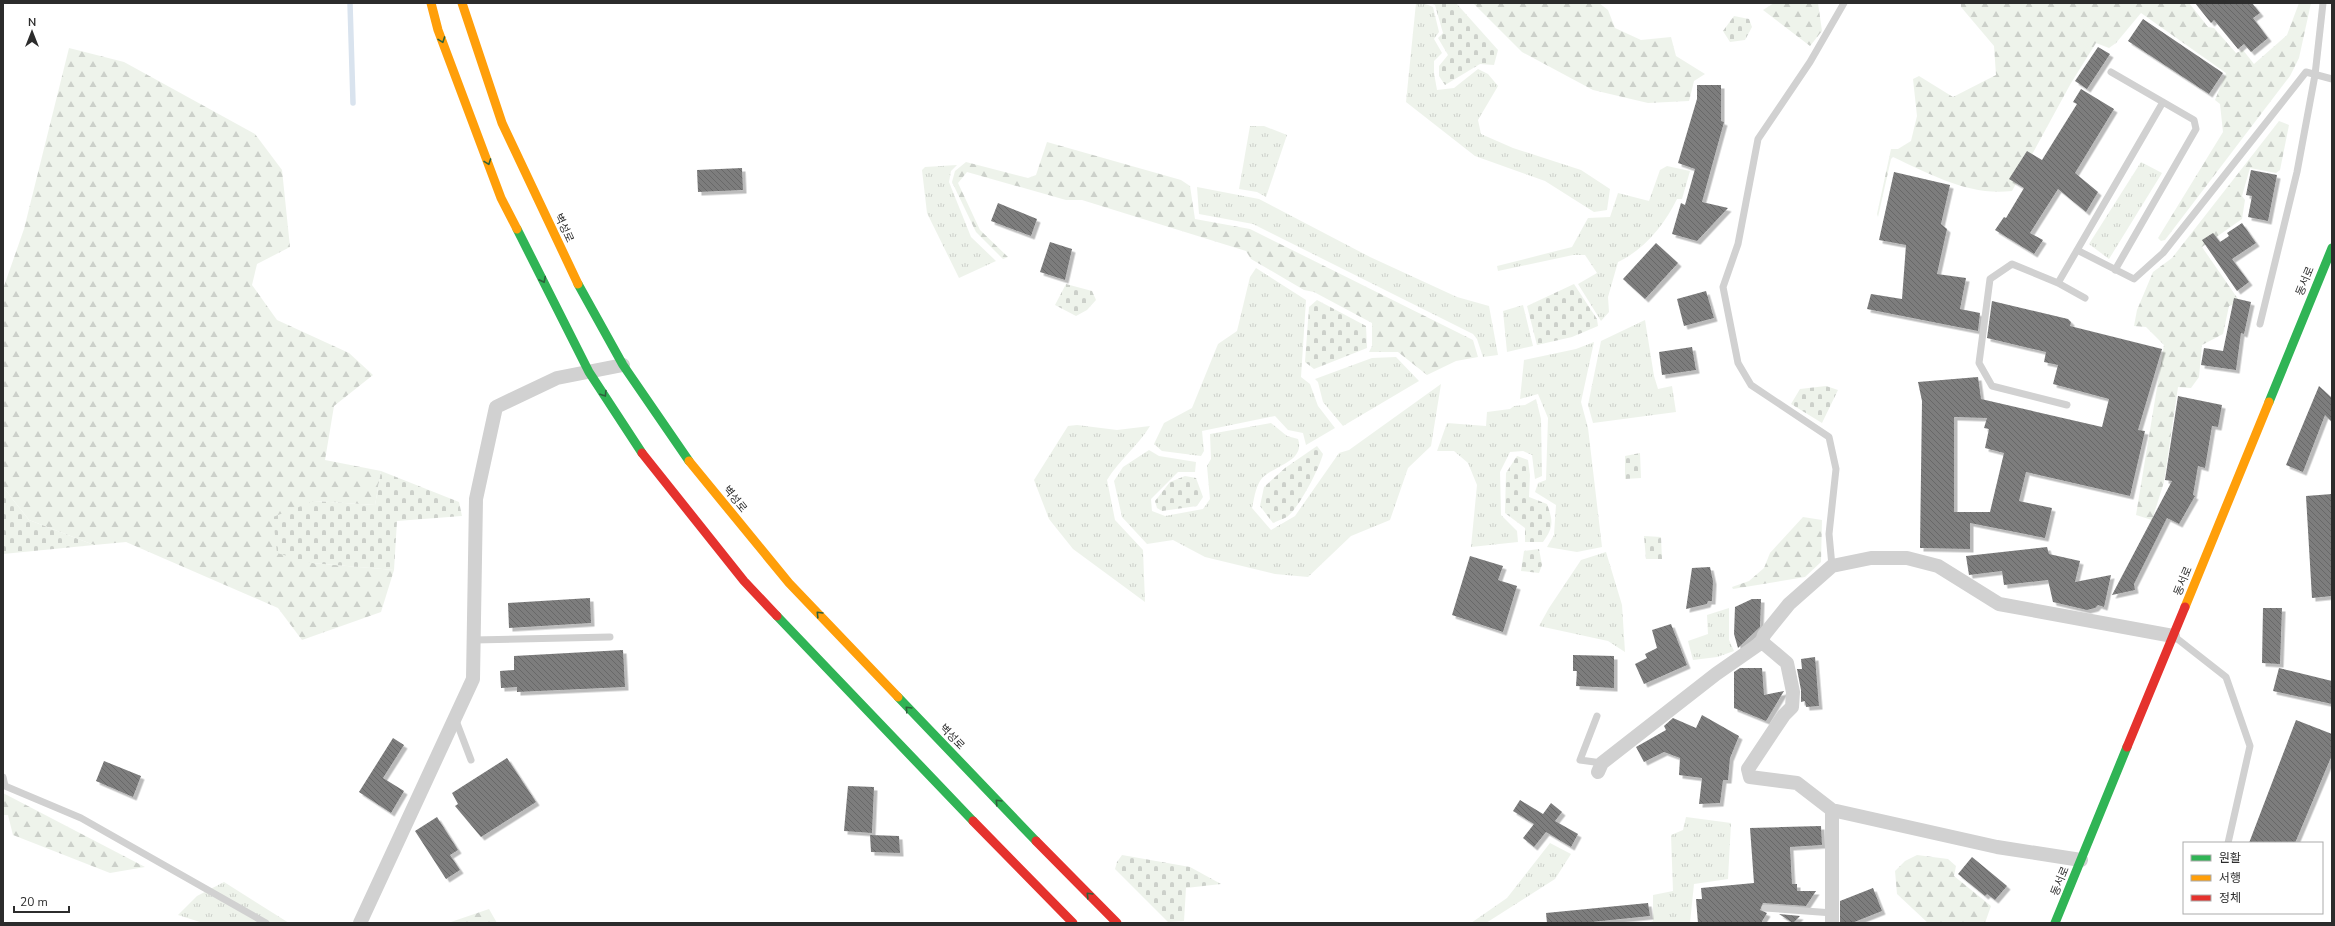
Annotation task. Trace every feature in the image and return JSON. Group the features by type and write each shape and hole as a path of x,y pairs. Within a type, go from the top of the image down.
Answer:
{"main road":[{"path":"431,3 438,30 501,198 589,372 637,446 744,581 921,768 1073,923"},
{"name":"벽성로","path":"462,3 502,123 570,269 622,365 678,448 789,583 966,770 1117,923"},
{"name":"동서로","path":"2056,923 2332,248"}],"street":[{"path":"360,923 473,679 476,499 496,407 556,378 622,365"},
{"path":"1600,767 1716,674 1762,642 1764,635 1790,604 1832,566 1871,558 1907,558 1938,566 1999,604 2173,636"},
{"path":"1762,642 1787,663 1793,692 1792,707 1784,715 1748,769 1750,777 1797,783 1832,810 1997,847 2081,860"},
{"path":"1832,810 1833,918"}],"lane":[{"path":"1832,566 1829,534 1836,469 1829,437 1751,385 1738,363 1723,287 1738,244 1758,139 1810,62 1844,3"},
{"path":"2260,324 2297,172 2315,75 2323,3"},
{"path":"2111,72 2194,120 2196,130 2115,270"},
{"path":"2077,250 2134,279 2163,253 2306,72 2332,79"},
{"path":"2058,283 2163,102"},
{"path":"2067,405 1992,386 1979,363 1990,279 2012,264 2058,283 2085,298"},
{"path":"2173,636 2226,677 2250,746 2228,842"},
{"path":"474,640 610,637"},
{"path":"1597,716 1580,760 1600,767"},
{"path":"455,718 471,760"},
{"path":"3,777 5,786 81,818 266,923"},
{"path":"1765,908 1833,918"}],"green space":[{"path":"1416,3 1423,3 1433,7 1439,32 1434,39 1442,53 1434,61 1434,73 1437,90 1454,88 1478,69 1488,74 1498,86 1478,120 1481,134 1513,148 1581,170 1610,189 1607,210 1594,212 1545,181 1475,156 1406,102"},
{"path":"1430,3 1456,3 1498,50 1494,65 1480,64 1445,85 1439,76 1439,66 1448,55 1438,38 1443,33 1435,5"},
{"path":"1473,3 1599,3 1608,10 1615,28 1641,40 1671,37 1676,56 1705,74 1694,81 1689,101 1648,103 1593,90 1522,52"},
{"path":"1774,3 1818,3 1822,31 1810,46 1763,10"},
{"path":"1961,3 2189,3 2208,27 2214,28 2236,53 2243,50 2254,64 2287,35 2299,3 2311,3 2299,58 2290,76 2165,240 2161,241 2158,238 2223,132 2220,104 2215,100 2226,73 2141,13 2116,43 2109,48 2096,43 2071,83 2012,191 1996,192 1951,183 1893,157 1891,159 1878,217 1877,214 1891,149 1898,149 1911,141 1917,116 1913,79 1919,76 1953,97 1996,75 1994,46 1961,7"},
{"path":"1734,16 1749,19 1752,27 1745,40 1730,42 1723,31"},
{"path":"69,48 124,62 255,134 282,170 290,247 257,264 252,285 277,320 349,353 373,375 334,406 325,460 381,471 375,505 314,501 312,563 394,570 381,612 302,640 278,608 126,542 94,545 29,520 3,487 3,289 24,229"},
{"path":"2279,121 2289,125 2280,170 2276,173 2250,168 2242,196 2245,200 2242,219 2202,247 2238,299 2236,304 2229,306 2223,334 2202,345 2199,377 2191,388 2178,387 2164,482 2152,520 2136,515 2164,345 2146,327 2134,326 2137,310 2153,272 2172,258"},
{"path":"1250,126 1264,126 1287,135 1266,197 1257,192 1239,189"},
{"path":"1047,142 1181,180 1190,186 1195,219 1250,229 1473,340 1478,357 1456,361 1427,375 1398,352 1369,352 1372,346 1372,323 1314,292 1304,290 1251,259 1246,251 1082,200 1066,200 967,172 958,183 980,230 1008,257 1003,259 976,232 952,182 955,171 966,162 1028,178 1036,175"},
{"path":"2141,162 2162,173 2109,259 2089,244"},
{"path":"957,165 951,171 949,182 971,237 996,261 959,278 927,213 922,170 925,167"},
{"path":"1667,166 1690,171 1682,199 1677,199 1660,227 1645,243 1628,257 1618,262 1608,297 1609,312 1601,321 1578,284 1597,273 1585,255 1573,255 1498,271 1497,266 1572,247 1588,218 1610,217 1618,193 1649,201 1660,170"},
{"path":"1197,187 1259,199 1370,257 1457,297 1489,306 1498,355 1483,357 1477,339 1473,334 1253,224 1199,214"},
{"path":"1256,268 1306,300 1301,377 1310,384 1318,406 1335,428 1306,445 1303,433 1288,430 1275,416 1202,431 1204,451 1201,456 1162,451 1154,444 1164,423 1192,408 1218,344 1237,331 1250,277"},
{"path":"1066,284 1092,291 1096,300 1087,310 1076,316 1055,305"},
{"path":"1574,284 1597,319 1598,326 1572,337 1537,345 1527,306"},
{"path":"1317,300 1366,326 1367,348 1314,369 1305,362 1309,307"},
{"path":"1523,305 1533,346 1507,352 1503,311"},
{"path":"1645,320 1654,376 1658,389 1672,386 1676,412 1593,423 1588,405 1601,341"},
{"path":"1594,342 1581,402 1588,428 1602,547 1577,552 1547,547 1554,535 1556,505 1535,492 1538,483 1546,480 1548,418 1538,394 1520,399 1524,360 1576,349"},
{"path":"1396,357 1419,381 1343,426 1323,402 1318,382 1315,379 1372,358"},
{"path":"1441,384 1431,446 1408,468 1390,520 1351,536 1308,577 1275,574 1205,557 1173,540 1147,544 1122,517 1114,481 1123,467 1149,450 1159,456 1196,462 1195,472 1178,472 1151,499 1152,511 1165,516 1203,509 1210,499 1207,466 1211,459 1210,434 1271,423 1287,436 1298,439 1299,447 1297,454 1292,459 1271,471 1260,481 1257,487 1252,508 1271,530 1295,516 1339,453 1349,450"},
{"path":"1826,386 1838,390 1822,423 1791,404 1800,389"},
{"path":"1536,399 1541,419 1542,476 1535,479 1532,455 1523,451 1510,452 1500,472 1501,515 1517,531 1518,542 1471,547 1477,485 1468,463 1454,451 1437,451 1447,423 1486,426 1487,412 1510,409 1514,406 1525,405"},
{"path":"1077,425 1117,430 1150,426 1107,480 1115,520 1143,550 1145,602 1073,549 1049,519 1034,480 1068,426"},
{"path":"1317,446 1323,454 1308,488 1287,517 1273,523 1260,506 1264,487 1285,468"},
{"path":"1640,453 1641,478 1625,479 1625,456"},
{"path":"1517,456 1528,460 1530,475 1529,497 1547,504 1549,510 1551,528 1543,542 1525,542 1525,528 1505,513 1506,473"},
{"path":"381,471 459,502 462,516 397,521 394,570 312,563 277,553 273,517 314,501 375,505"},
{"path":"1185,476 1196,478 1203,497 1197,506 1162,511 1157,508 1155,501 1170,482"},
{"path":"3,487 29,520 94,545 3,554"},
{"path":"1803,517 1822,520 1821,562 1805,577 1733,589 1732,587 1749,581 1764,568 1770,553"},
{"path":"1644,536 1661,537 1662,559 1646,559"},
{"path":"1539,549 1542,565 1539,573 1521,571 1524,551"},
{"path":"1606,552 1622,605 1625,652 1608,641 1539,626 1549,608 1581,560"},
{"path":"1729,608 1729,640 1734,651 1717,657 1693,660 1688,641 1708,634 1707,615"},
{"path":"3,793 145,867 110,873 13,835 8,815 3,815"},
{"path":"1686,817 1731,823 1728,879 1694,884 1690,923 1649,923 1653,921 1653,895 1673,891 1671,835 1683,830"},
{"path":"1550,843 1571,854 1555,879 1486,923 1471,923 1507,898"},
{"path":"1122,855 1190,867 1221,884 1186,888 1184,921 1168,922 1115,869 1117,862"},
{"path":"1917,855 1948,859 1956,866 1954,876 1991,906 1985,923 1928,923 1897,894 1895,871 1905,861"},
{"path":"224,882 289,923 203,923 178,915 197,896"},
{"path":"489,909 497,923 448,923"}],"building":[{"path":"2195,3 2252,3 2260,13 2253,18 2268,38 2251,52 2244,44 2238,49 2214,20 2211,23"},
{"path":"2143,19 2223,73 2209,94 2128,41"},
{"path":"2098,47 2110,54 2087,89 2075,81"},
{"path":"1697,85 1721,85 1721,121 1724,122 1702,202 1728,208 1697,241 1672,234 1681,203 1685,205 1695,169 1678,163 1697,99"},
{"path":"2081,89 2114,109 2075,173 2098,192 2086,212 2058,189 2030,233 2043,240 2034,254 1995,230 2004,217 2006,218 2024,188 2009,179 2027,151 2042,160 2077,104 2073,102"},
{"path":"742,168 743,190 698,192 697,170"},
{"path":"2251,170 2277,175 2268,221 2248,217 2252,196 2246,195"},
{"path":"1894,172 1950,185 1941,224 1947,229 1937,274 1966,278 1960,309 1980,313 1978,331 1867,309 1871,294 1902,299 1906,245 1879,240"},
{"path":"998,203 1037,219 1031,236 991,221"},
{"path":"2242,223 2256,243 2232,259 2249,282 2237,291 2202,240 2213,233 2220,242 2229,236 2227,233"},
{"path":"1050,242 1072,249 1065,280 1040,272"},
{"path":"1656,243 1678,263 1645,299 1623,279"},
{"path":"1706,291 1714,318 1684,326 1677,299"},
{"path":"2234,298 2251,302 2244,334 2241,333 2236,370 2201,365 2204,348 2223,351"},
{"path":"1992,301 2068,319 2071,322 2070,326 2162,349 2138,430 2145,431 2130,496 2026,472 2019,501 2052,508 2045,538 1970,523 1970,549 1920,548 1922,401 1918,382 1978,377 1981,399 2102,427 2109,399 2053,384 2058,365 2044,362 2046,352 1987,338","holes":["1954,417 1987,418 1984,428 1989,429 1985,448 2004,453 1990,512 1954,512"]},
{"path":"1692,347 1696,370 1662,375 1659,352"},
{"path":"2319,386 2332,398 2332,422 2325,415 2303,472 2286,465"},
{"path":"2178,396 2222,405 2218,427 2212,426 2205,468 2198,466 2193,495 2195,496 2179,524 2167,518 2134,584 2135,590 2112,595 2172,481 2165,480"},
{"path":"2332,494 2332,596 2312,598 2306,496"},
{"path":"2047,547 2049,554 2080,561 2075,582 2111,575 2104,607 2098,605 2095,608 2087,610 2053,602 2048,580 2004,585 2002,571 1969,575 1966,556"},
{"path":"1470,556 1503,566 1498,580 1517,586 1503,632 1452,615"},
{"path":"1710,567 1713,581 1712,601 1708,601 1707,604 1686,609 1692,568"},
{"path":"590,598 591,623 509,628 508,603"},
{"path":"1752,599 1761,599 1760,627 1738,648 1734,634 1735,607"},
{"path":"2263,608 2282,608 2280,664 2262,663"},
{"path":"1671,624 1687,665 1644,684 1635,664 1647,658 1645,654 1657,648 1652,630"},
{"path":"623,650 625,687 517,692 517,687 501,688 500,671 514,670 514,656"},
{"path":"1573,655 1614,656 1614,688 1576,686 1577,671 1573,671"},
{"path":"1815,657 1819,706 1806,707 1805,701 1801,702 1801,690 1797,669 1802,669 1801,659"},
{"path":"1740,668 1762,668 1764,695 1784,691 1766,721 1734,708 1734,672"},
{"path":"2279,668 2332,681 2332,704 2273,691"},
{"path":"1702,715 1739,736 1730,758 1728,780 1723,780 1720,803 1699,804 1702,778 1679,775 1680,758 1664,752 1644,762 1636,747 1666,730 1664,726 1673,718 1696,728"},
{"path":"2296,720 2332,734 2332,755 2295,842 2249,842"},
{"path":"393,738 404,745 383,778 404,791 391,813 359,792"},
{"path":"507,758 536,802 481,837 455,806 458,804 452,793"},
{"path":"104,761 141,776 133,797 96,781"},
{"path":"848,786 874,787 872,833 844,831"},
{"path":"1520,800 1543,814 1551,803 1562,812 1555,821 1578,834 1571,847 1546,832 1534,847 1523,838 1534,824 1513,811"},
{"path":"437,817 458,850 450,855 460,870 446,879 415,831"},
{"path":"1821,826 1822,845 1790,847 1792,884 1797,884 1797,891 1816,891 1806,906 1763,903 1760,910 1767,913 1761,923 1698,923 1696,899 1702,899 1701,888 1754,883 1750,828"},
{"path":"870,835 899,836 900,853 871,852"},
{"path":"1972,857 2007,886 1995,900 1987,894 1985,896 1958,874"},
{"path":"1873,888 1882,911 1852,923 1840,923 1840,901"},
{"path":"1648,903 1650,916 1582,923 1547,923 1546,913"},
{"path":"1779,914 1800,916 1793,923"}],"waterway":[{"path":"350,3 353,103"}],"traffic: fast":[{"path":"517,229 589,372 642,453"},
{"path":"2269,402 2332,248"},
{"path":"578,284 623,365 689,461"},
{"path":"777,616 973,821"},
{"path":"898,697 1036,841"},
{"path":"2055,923 2127,747"}],"traffic: slow":[{"path":"431,3 438,30 501,198 517,229"},
{"path":"462,3 502,123 578,284"},
{"path":"2185,607 2269,402"},
{"path":"689,461 789,583 898,697"}],"traffic: jam":[{"path":"642,453 744,581 777,616"},
{"path":"2127,747 2185,607"},
{"path":"973,821 1073,923"},
{"path":"1036,841 1117,923"}]}
